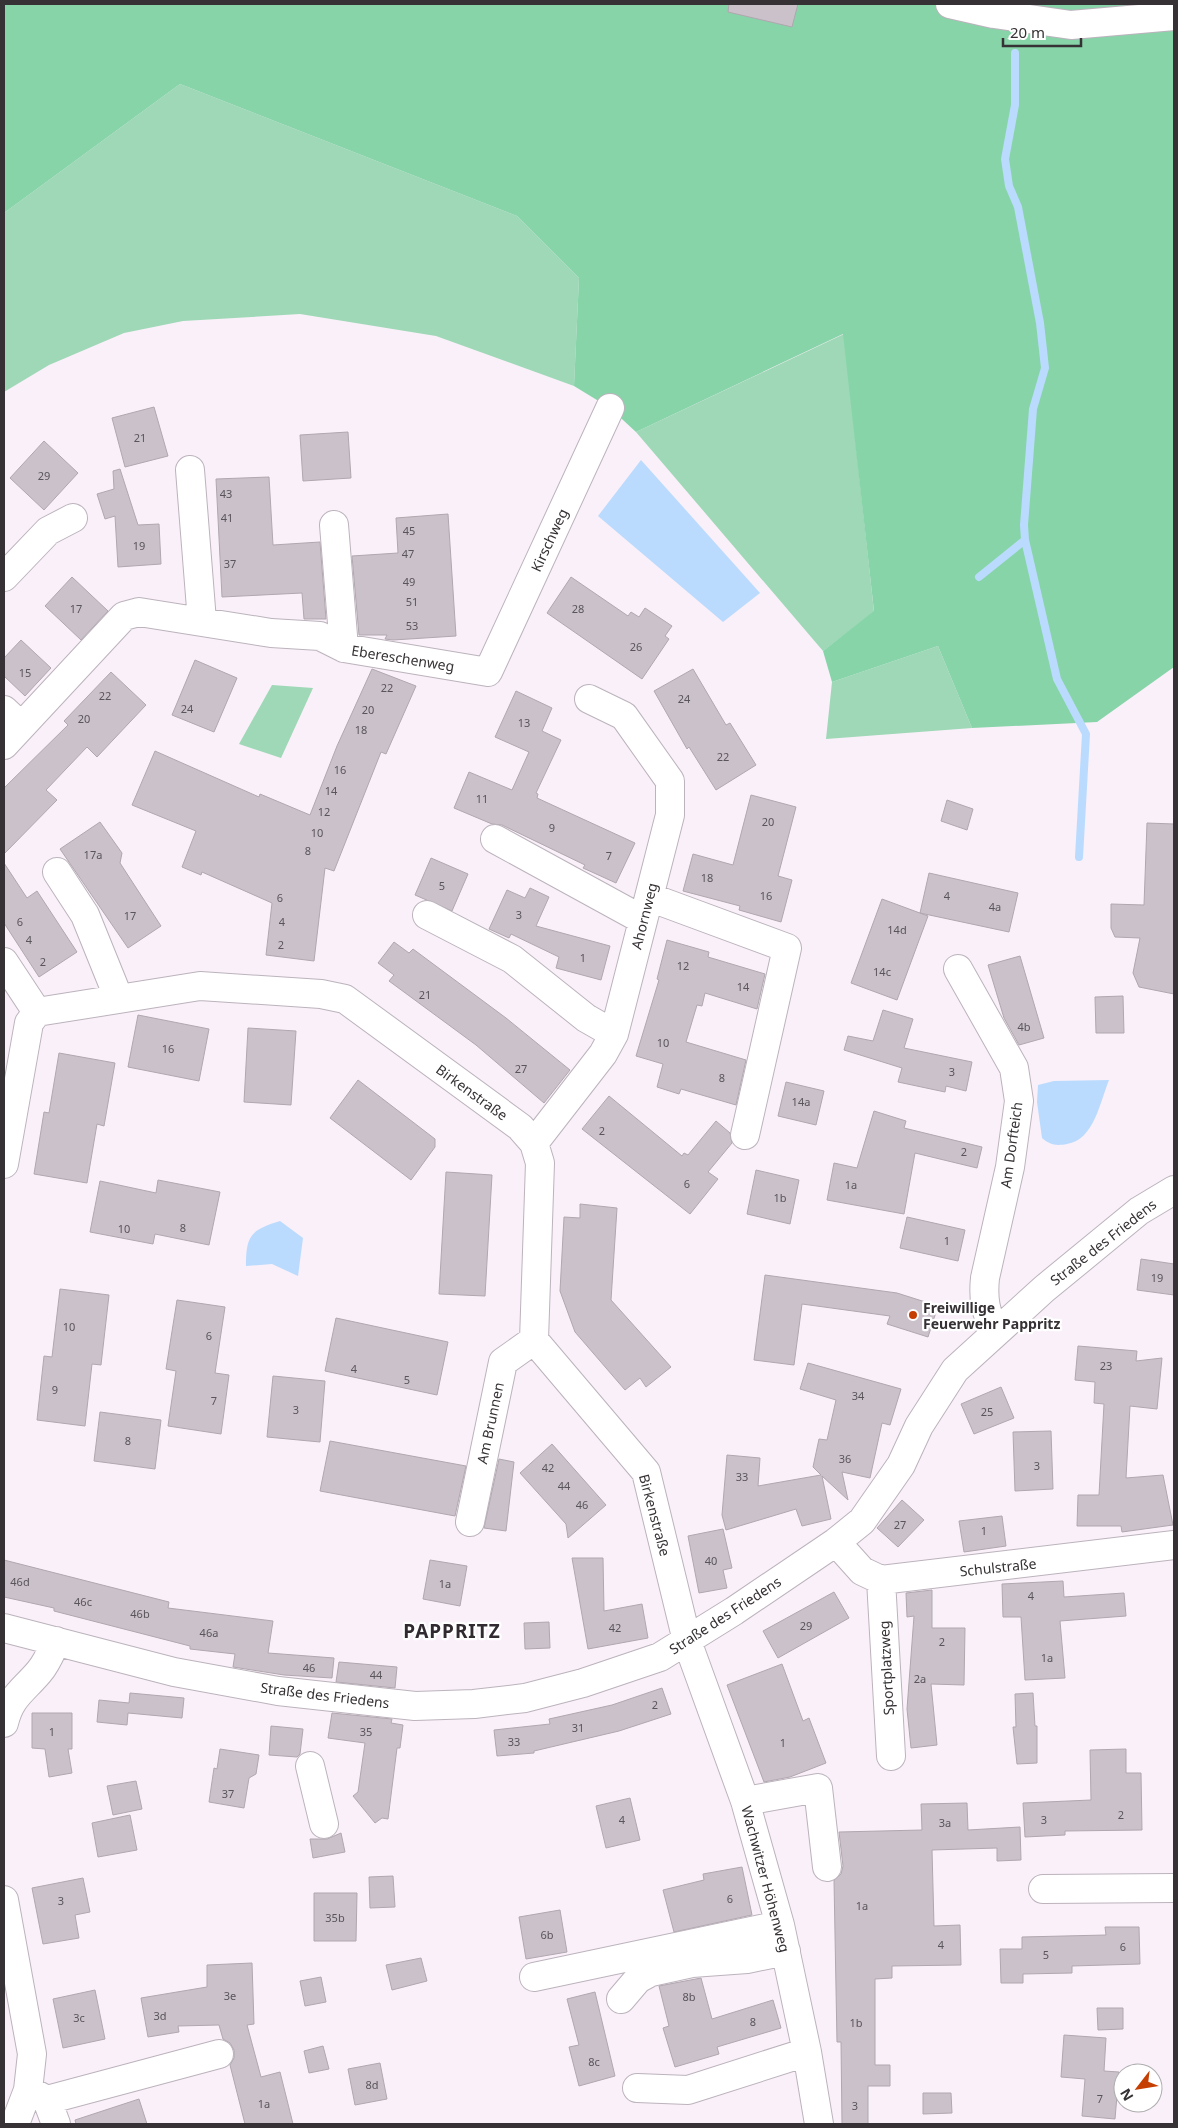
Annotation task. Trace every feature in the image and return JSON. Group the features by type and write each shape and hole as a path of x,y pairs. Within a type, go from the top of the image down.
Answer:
{"street":[{"path":"950,4 994,14 1071,25 1174,16"},
{"name":"Kirschweg","path":"488,672 610,408"},
{"path":"190,470 202,621"},
{"path":"4,578 48,531 73,518"},
{"path":"334,525 344,648"},
{"name":"Ebereschenweg","path":"9,727 124,616 139,612 271,633 320,636 344,648 488,672"},
{"name":"Ahornweg","path":"534,1143 603,1054 614,1034 670,815 670,782 624,716 589,699"},
{"path":"495,839 646,908 787,948 745,1135"},
{"path":"57,872 85,915 119,999"},
{"path":"428,915 512,959 586,1018 614,1034"},
{"path":"4,962 37,1012 29,1023 4,1164"},
{"name":"Am Dorfteich","path":"958,969 1014,1068 1019,1101 1010,1167 985,1278 983,1296 988,1318 996,1330"},
{"name":"Birkenstraße","path":"37,1012 200,986 321,994 345,999 520,1127 534,1143 540,1163 534,1340 646,1472 688,1641"},
{"name":"Straße des Friedens","path":"4,1628 174,1672 278,1691 415,1706 474,1704 525,1698 622,1671 660,1657 688,1641 836,1542 862,1521 883,1494 901,1465 919,1426 946,1382 996,1330 1139,1211 1174,1190"},
{"name":"Am Brunnen","path":"470,1522 503,1362 534,1340"},
{"path":"836,1542 862,1571 881,1580"},
{"name":"Schulstraße","path":"881,1580 1174,1545"},
{"name":"Sportplatzweg","path":"881,1580 891,1756"},
{"path":"4,1723 7,1710 23,1686 38,1673 49,1657 56,1641"},
{"name":"Wachwitzer Höhenweg","path":"688,1641 745,1801 783,1938 807,2052 819,2124"},
{"path":"310,1766 324,1824"},
{"path":"745,1801 818,1788 827,1867"},
{"path":"1043,1889 1174,1888"},
{"path":"4,1900 32,2054 44,2105"},
{"path":"534,1977 783,1938"},
{"path":"621,1999 638,1980 651,1972 701,1961 747,1959 783,1938"},
{"path":"637,2088 688,2090 807,2052"},
{"path":"15,2124 44,2105 219,2054"}],"green space":[{"path":"4,4 1174,4 1174,667 1097,722 972,728 938,646 832,682 823,651 874,611 843,334 636,432 610,408 574,386 579,278 517,216 180,84 4,213"},
{"path":"180,84 517,216 579,278 574,386 436,336 300,314 183,321 124,333 49,365 4,392 4,213"},
{"path":"844,334 874,612 823,651 636,432"},
{"path":"938,646 972,728 826,739 832,682"},
{"path":"272,685 313,688 281,758 239,744"}],"water":[{"path":"641,460 760,593 723,622 598,516"},
{"path":"1109,1080 1095,1119 1084,1135 1076,1141 1060,1145 1051,1144 1042,1138 1037,1102 1038,1085 1054,1081"},
{"path":"280,1221 303,1238 298,1276 272,1264 246,1266 247,1247 252,1235 262,1227"}],"building":[{"path":"729,4 798,4 792,27 728,12"},
{"path":"154,407 168,456 125,467 112,418"},
{"path":"348,432 351,478 303,481 300,435"},
{"path":"44,441 78,473 44,510 10,478"},
{"path":"120,469 138,525 159,524 161,564 118,567 115,516 105,519 97,494 114,489 113,471"},
{"path":"269,477 273,545 320,542 326,619 304,619 302,593 222,597 216,479"},
{"path":"448,514 456,636 393,640 385,639 387,635 359,635 352,556 398,553 396,518"},
{"path":"72,577 108,611 81,640 45,606"},
{"path":"571,577 628,616 631,612 639,617 645,608 672,626 665,636 669,639 642,679 547,613"},
{"path":"21,640 51,668 25,696 4,676 4,658"},
{"path":"195,660 237,678 214,732 172,715"},
{"path":"372,669 416,686 386,754 381,752 334,871 325,868 314,961 266,955 272,903 202,872 201,875 182,867 196,831 132,805 155,751 259,797 260,794 310,815 337,746"},
{"path":"693,669 726,725 730,723 756,765 716,790 689,747 687,749 654,691"},
{"path":"111,672 146,705 97,757 87,747 46,790 57,800 4,854 4,788 68,725 64,721"},
{"path":"516,691 552,708 542,731 561,740 536,793 538,794 537,798 635,843 616,883 583,868 585,865 502,825 492,824 454,808 469,772 512,790 529,752 495,737"},
{"path":"751,795 796,807 778,876 792,880 781,922 739,910 740,906 683,891 693,854 733,865"},
{"path":"947,800 973,809 967,830 941,821"},
{"path":"100,822 122,853 120,863 161,926 128,948 60,849"},
{"path":"1147,823 1174,824 1174,994 1139,987 1133,973 1140,938 1115,937 1111,928 1111,904 1144,905"},
{"path":"431,858 468,874 452,911 415,895"},
{"path":"4,863 27,898 37,891 77,952 39,977 4,923"},
{"path":"929,873 1018,893 1009,932 920,913"},
{"path":"530,888 549,897 536,926 610,946 601,980 556,968 559,957 511,934 509,938 489,929 507,890 525,898"},
{"path":"882,899 928,916 897,1000 851,983"},
{"path":"667,940 709,952 708,957 765,974 757,1009 705,993 702,1006 697,1005 686,1042 746,1060 736,1105 681,1089 679,1094 657,1087 663,1064 636,1056 659,980 657,979"},
{"path":"394,942 409,953 413,949 506,1018 570,1070 544,1103 476,1045 389,981 394,975 378,963"},
{"path":"1020,956 1044,1038 1019,1045 1004,1018 988,965"},
{"path":"1123,996 1124,1033 1096,1033 1095,997"},
{"path":"883,1010 913,1019 904,1048 972,1062 966,1091 946,1086 945,1092 898,1082 902,1068 844,1050 848,1036 873,1041"},
{"path":"138,1015 209,1029 199,1081 128,1067"},
{"path":"248,1028 296,1031 291,1105 244,1102"},
{"path":"59,1053 115,1063 104,1126 97,1124 87,1183 34,1174 44,1112 49,1113"},
{"path":"358,1080 435,1139 435,1147 411,1180 330,1118"},
{"path":"786,1082 824,1091 816,1125 778,1116"},
{"path":"609,1096 682,1156 684,1153 688,1155 716,1121 730,1133 732,1143 708,1172 718,1179 690,1214 582,1129"},
{"path":"874,1111 906,1121 904,1128 982,1147 977,1168 915,1153 904,1214 827,1200 834,1163 857,1168"},
{"path":"756,1170 799,1180 790,1224 747,1214"},
{"path":"446,1172 492,1175 485,1296 439,1294"},
{"path":"158,1180 220,1192 209,1245 155,1234 153,1244 90,1232 100,1181 156,1193"},
{"path":"580,1204 617,1208 611,1300 671,1367 646,1387 640,1378 625,1390 575,1332 560,1291 564,1217 580,1218"},
{"path":"907,1217 965,1230 958,1261 900,1248"},
{"path":"1141,1259 1174,1264 1174,1295 1137,1290"},
{"path":"765,1275 897,1293 938,1306 928,1337 887,1324 890,1316 802,1304 794,1365 754,1360"},
{"path":"60,1289 109,1295 101,1365 92,1364 85,1426 37,1420 44,1356 52,1357"},
{"path":"177,1300 225,1307 215,1373 229,1375 221,1434 168,1426 176,1371 166,1369"},
{"path":"336,1318 448,1342 437,1395 325,1371"},
{"path":"1078,1346 1137,1351 1136,1361 1162,1358 1157,1409 1130,1406 1126,1478 1163,1475 1173,1525 1122,1532 1121,1526 1077,1526 1078,1495 1099,1495 1104,1404 1094,1403 1095,1382 1075,1380"},
{"path":"808,1363 901,1389 890,1425 882,1423 870,1478 842,1472 848,1500 822,1476 831,1519 802,1526 796,1509 726,1530 722,1515 727,1455 760,1458 758,1486 821,1475 813,1467 819,1439 827,1440 836,1400 800,1389"},
{"path":"273,1376 325,1381 320,1442 267,1437"},
{"path":"1001,1387 1014,1418 974,1434 961,1404"},
{"path":"100,1412 161,1420 155,1469 94,1461"},
{"path":"1051,1431 1053,1489 1015,1491 1013,1432"},
{"path":"330,1441 466,1466 455,1516 320,1491"},
{"path":"552,1444 606,1505 568,1538 566,1524 520,1473"},
{"path":"499,1459 514,1462 506,1531 484,1528"},
{"path":"902,1500 924,1520 898,1547 877,1528"},
{"path":"1002,1516 1006,1546 964,1552 959,1521"},
{"path":"723,1529 732,1568 723,1570 727,1588 699,1593 688,1536"},
{"path":"572,1558 603,1558 604,1611 642,1604 648,1638 588,1649"},
{"path":"4,1560 169,1602 168,1608 273,1621 268,1653 334,1658 332,1678 284,1675 233,1667 235,1654 190,1649 190,1646 54,1611 54,1608 4,1597"},
{"path":"430,1560 467,1566 460,1606 423,1599"},
{"path":"1063,1581 1064,1597 1124,1593 1126,1616 1060,1621 1065,1678 1025,1680 1021,1617 1003,1617 1002,1584"},
{"path":"932,1590 932,1628 965,1628 964,1685 931,1684 937,1745 911,1748 907,1709 914,1616 907,1617 906,1593"},
{"path":"834,1592 849,1618 778,1658 763,1631"},
{"path":"549,1622 550,1648 525,1649 524,1623"},
{"path":"339,1662 397,1667 395,1688 336,1682"},
{"path":"782,1664 803,1721 809,1718 826,1763 790,1777 764,1782 727,1685"},
{"path":"662,1688 671,1714 619,1731 534,1751 534,1753 497,1756 494,1730 550,1724 549,1719 612,1705"},
{"path":"130,1693 184,1698 182,1718 128,1713 127,1725 97,1722 99,1700 129,1703"},
{"path":"1033,1693 1035,1726 1037,1726 1037,1763 1017,1764 1013,1727 1016,1727 1015,1694"},
{"path":"32,1713 72,1713 72,1749 68,1749 72,1773 49,1777 45,1749 32,1748"},
{"path":"332,1713 392,1719 391,1723 403,1725 400,1748 397,1748 388,1819 382,1818 375,1823 353,1796 358,1792 365,1743 328,1738"},
{"path":"271,1726 303,1729 300,1754 297,1757 269,1755"},
{"path":"220,1749 259,1755 256,1774 249,1778 244,1808 209,1802 214,1768 217,1769"},
{"path":"1126,1749 1126,1773 1141,1773 1142,1830 1065,1831 1065,1835 1025,1837 1023,1803 1091,1800 1090,1750"},
{"path":"136,1781 142,1809 113,1815 107,1786"},
{"path":"630,1798 640,1840 606,1848 596,1806"},
{"path":"967,1803 968,1830 1020,1827 1021,1860 997,1861 997,1848 932,1850 934,1926 960,1925 961,1965 892,1966 892,1978 875,1979 875,2065 890,2065 890,2086 868,2086 868,2124 842,2124 841,2042 837,2042 834,1880 841,1874 843,1866 839,1832 922,1830 921,1804"},
{"path":"130,1815 137,1850 98,1857 92,1823"},
{"path":"341,1833 345,1852 313,1858 310,1839 327,1839"},
{"path":"742,1867 752,1915 674,1932 663,1890 704,1880 703,1874"},
{"path":"393,1876 395,1907 370,1908 369,1877"},
{"path":"83,1878 90,1912 75,1915 79,1938 43,1944 32,1888"},
{"path":"314,1893 357,1893 356,1941 314,1941"},
{"path":"560,1910 567,1952 526,1959 519,1917"},
{"path":"1105,1927 1139,1927 1140,1964 1072,1966 1072,1973 1023,1974 1023,1983 1001,1983 1000,1949 1022,1949 1022,1937 1106,1935"},
{"path":"421,1958 427,1981 392,1990 386,1965"},
{"path":"252,1963 254,2024 247,2025 261,2077 280,2072 293,2124 245,2124 230,2065 234,2058 234,2050 230,2043 223,2039 219,2025 178,2026 179,2032 148,2037 141,1998 207,1987 207,1965"},
{"path":"321,1977 326,2002 305,2006 300,1981"},
{"path":"701,1978 712,2019 773,2000 781,2028 717,2047 719,2054 675,2067 663,2028 669,2026 659,1986"},
{"path":"95,1990 105,2039 63,2048 53,1999"},
{"path":"595,1992 615,2076 579,2086 569,2047 579,2045 567,1999"},
{"path":"1097,2008 1123,2008 1123,2029 1098,2030"},
{"path":"1064,2035 1106,2038 1104,2071 1113,2072 1113,2113 1116,2113 1115,2119 1082,2116 1085,2079 1061,2077"},
{"path":"323,2046 329,2069 309,2073 304,2051"},
{"path":"380,2063 387,2099 355,2105 348,2069"},
{"path":"923,2093 951,2093 952,2113 923,2114"},
{"path":"139,2099 147,2124 76,2124 75,2120"}],"waterway":[{"path":"1015,53 1015,105 1005,159 1009,186 1018,207 1040,323 1045,368 1033,409 1024,525 1025,540 1057,679 1086,734 1079,857"},
{"path":"979,577 1025,540"}],"place":[{"name":"Freiwillige Feuerwehr Pappritz","path":"913,1315"}],"district":[{"name":"PAPPRITZ","path":"452,1631"}]}
